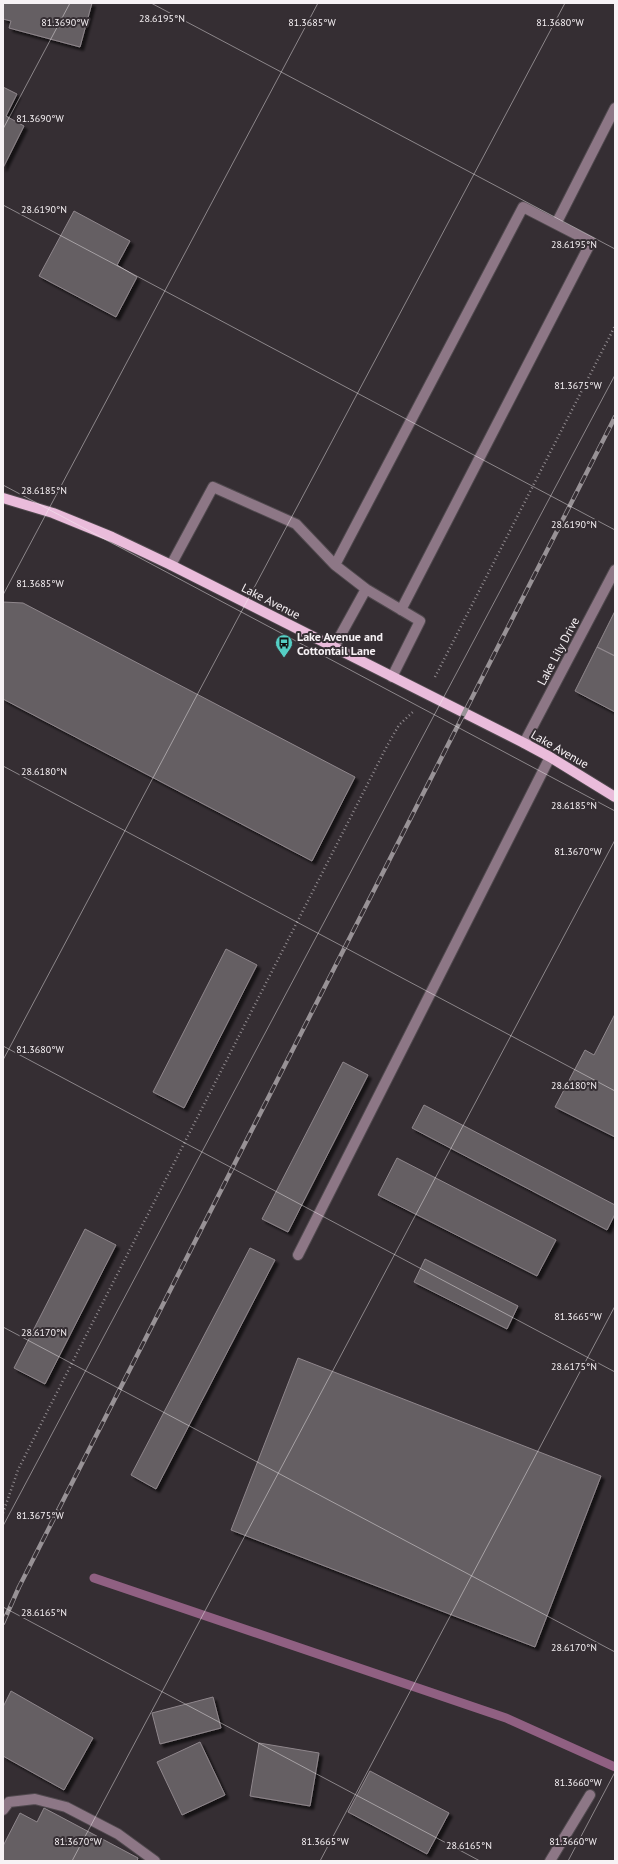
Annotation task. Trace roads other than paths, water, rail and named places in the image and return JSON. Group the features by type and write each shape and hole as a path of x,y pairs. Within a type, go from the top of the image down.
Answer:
{"main road":[{"name":"Lake Avenue","path":"3,498 82,525 171,565 524,743 550,757 615,798"},
{"name":"Lake Avenue","path":"604,790 615,793"}],"street":[{"path":"556,224 615,108"},
{"path":"335,565 523,207 590,242 401,610"},
{"path":"171,565 213,487 296,524 335,565 366,589 420,621 392,677"},
{"name":"Lake Lily Drive","path":"524,743 615,570"},
{"path":"334,647 366,589"},
{"path":"298,1255 550,757"},
{"path":"550,1861 590,1795"},
{"path":"3,1810 9,1802 35,1799 66,1807 118,1834 154,1861"}],"waterway":[{"path":"94,1578 506,1718 615,1767"}],"railway":[{"path":"3,1623 19,1587 615,417"}],"place":[{"name":"Lake Avenue and Cottontail Lane","path":"284,658"}]}
